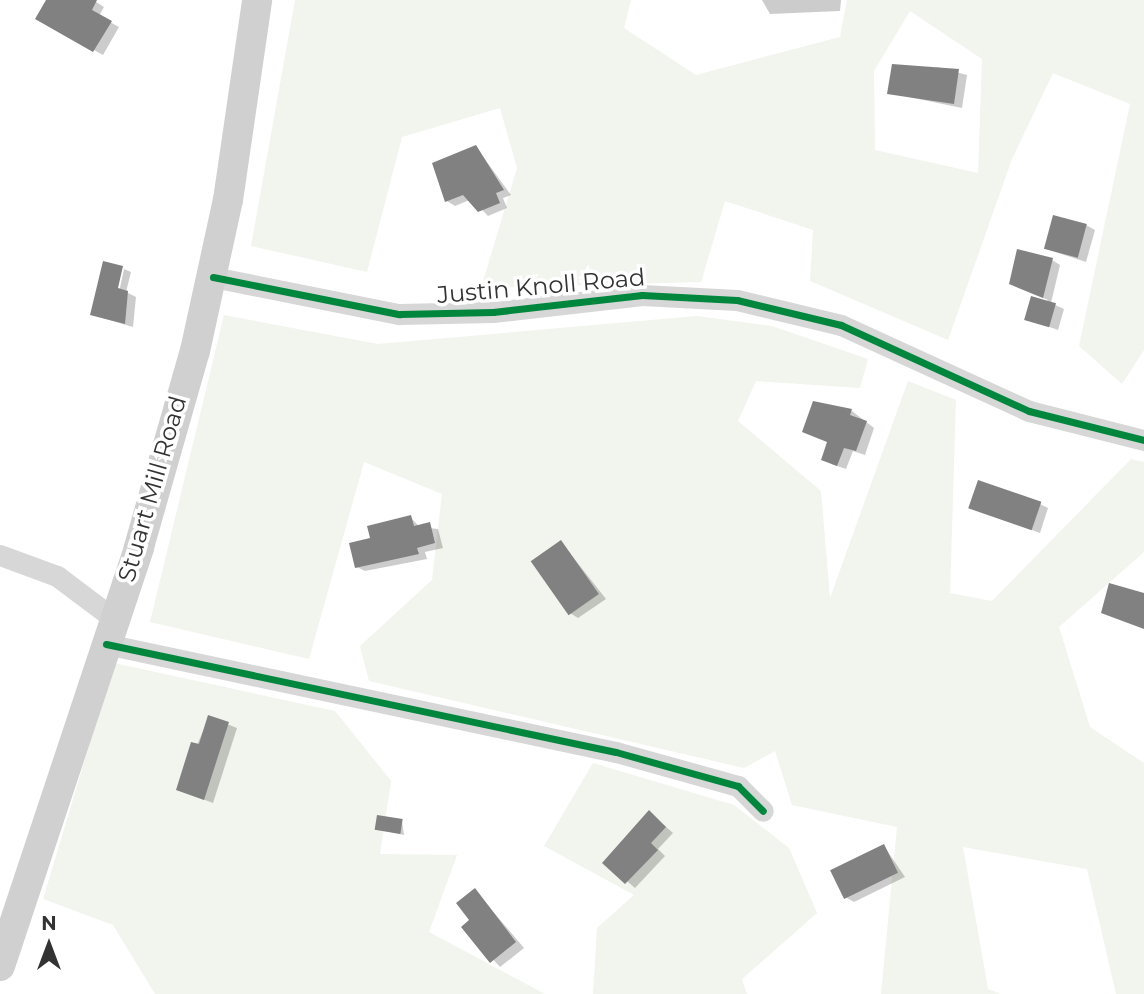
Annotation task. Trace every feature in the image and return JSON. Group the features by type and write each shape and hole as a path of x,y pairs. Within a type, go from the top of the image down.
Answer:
{"main road":[{"name":"Stuart Mill Road","path":"1,959 110,631 213,276 257,0"}],"street":[{"name":"Justin Knoll Road","path":"213,276 399,314 493,312 616,296 737,300 841,325 1029,411 1144,440"},
{"path":"0,555 57,576 110,631 722,779 745,791 763,811"}],"shaded area":[{"path":"295,0 631,0 624,28 696,75 840,37 847,0 1144,0 1144,350 1122,384 1079,346 1130,104 1053,73 1012,159 948,340 810,281 813,230 725,201 701,282 481,288 517,168 500,108 402,137 367,272 251,246","holes":["910,11 982,59 978,173 875,150 874,71"]},
{"path":"224,315 378,344 697,316 772,326 868,359 860,388 756,381 738,421 821,491 830,598 908,381 956,400 950,593 992,601 1131,459 1144,462 1144,552 1059,627 1090,727 1144,763 1144,994 1116,994 1087,869 963,847 988,989 1001,994 881,994 897,827 792,805 775,751 744,768 369,681 360,646 432,580 442,494 364,462 309,659 150,622"},
{"path":"114,663 335,711 391,781 380,854 457,855 429,932 545,994 155,994 113,925 43,899"},
{"path":"593,763 734,805 789,848 817,913 742,979 747,994 593,994 597,928 634,895 544,846"}],"building":[{"path":"46,0 97,0 92,10 112,21 93,52 35,19"},
{"path":"892,64 959,69 954,104 887,94"},
{"path":"476,145 504,190 496,193 500,203 478,212 463,195 445,202 432,163"},
{"path":"1053,215 1087,224 1078,258 1044,249"},
{"path":"1017,249 1053,258 1043,298 1009,284"},
{"path":"103,261 123,266 118,288 128,291 125,324 90,315"},
{"path":"1031,296 1056,303 1049,327 1024,320"},
{"path":"813,401 852,409 850,415 867,421 856,451 844,448 837,466 821,460 827,442 802,432"},
{"path":"978,480 1041,502 1032,530 968,508"},
{"path":"411,515 414,526 430,522 435,543 417,548 419,554 355,568 349,543 370,538 367,526"},
{"path":"561,540 599,594 569,615 531,561"},
{"path":"1109,583 1144,593 1144,629 1101,613"},
{"path":"208,715 229,722 204,800 176,790 191,742 199,744"},
{"path":"649,810 666,827 651,843 658,850 625,884 602,863"},
{"path":"377,815 403,819 400,834 375,830"},
{"path":"884,844 898,873 844,899 830,870"},
{"path":"475,888 516,942 490,963 461,927 469,920 456,903"}],"cycle path":[{"path":"213,277 399,314 493,312 642,295 737,300 841,325 1029,411 1144,440"},
{"path":"106,644 616,752 738,786 763,811"}]}
